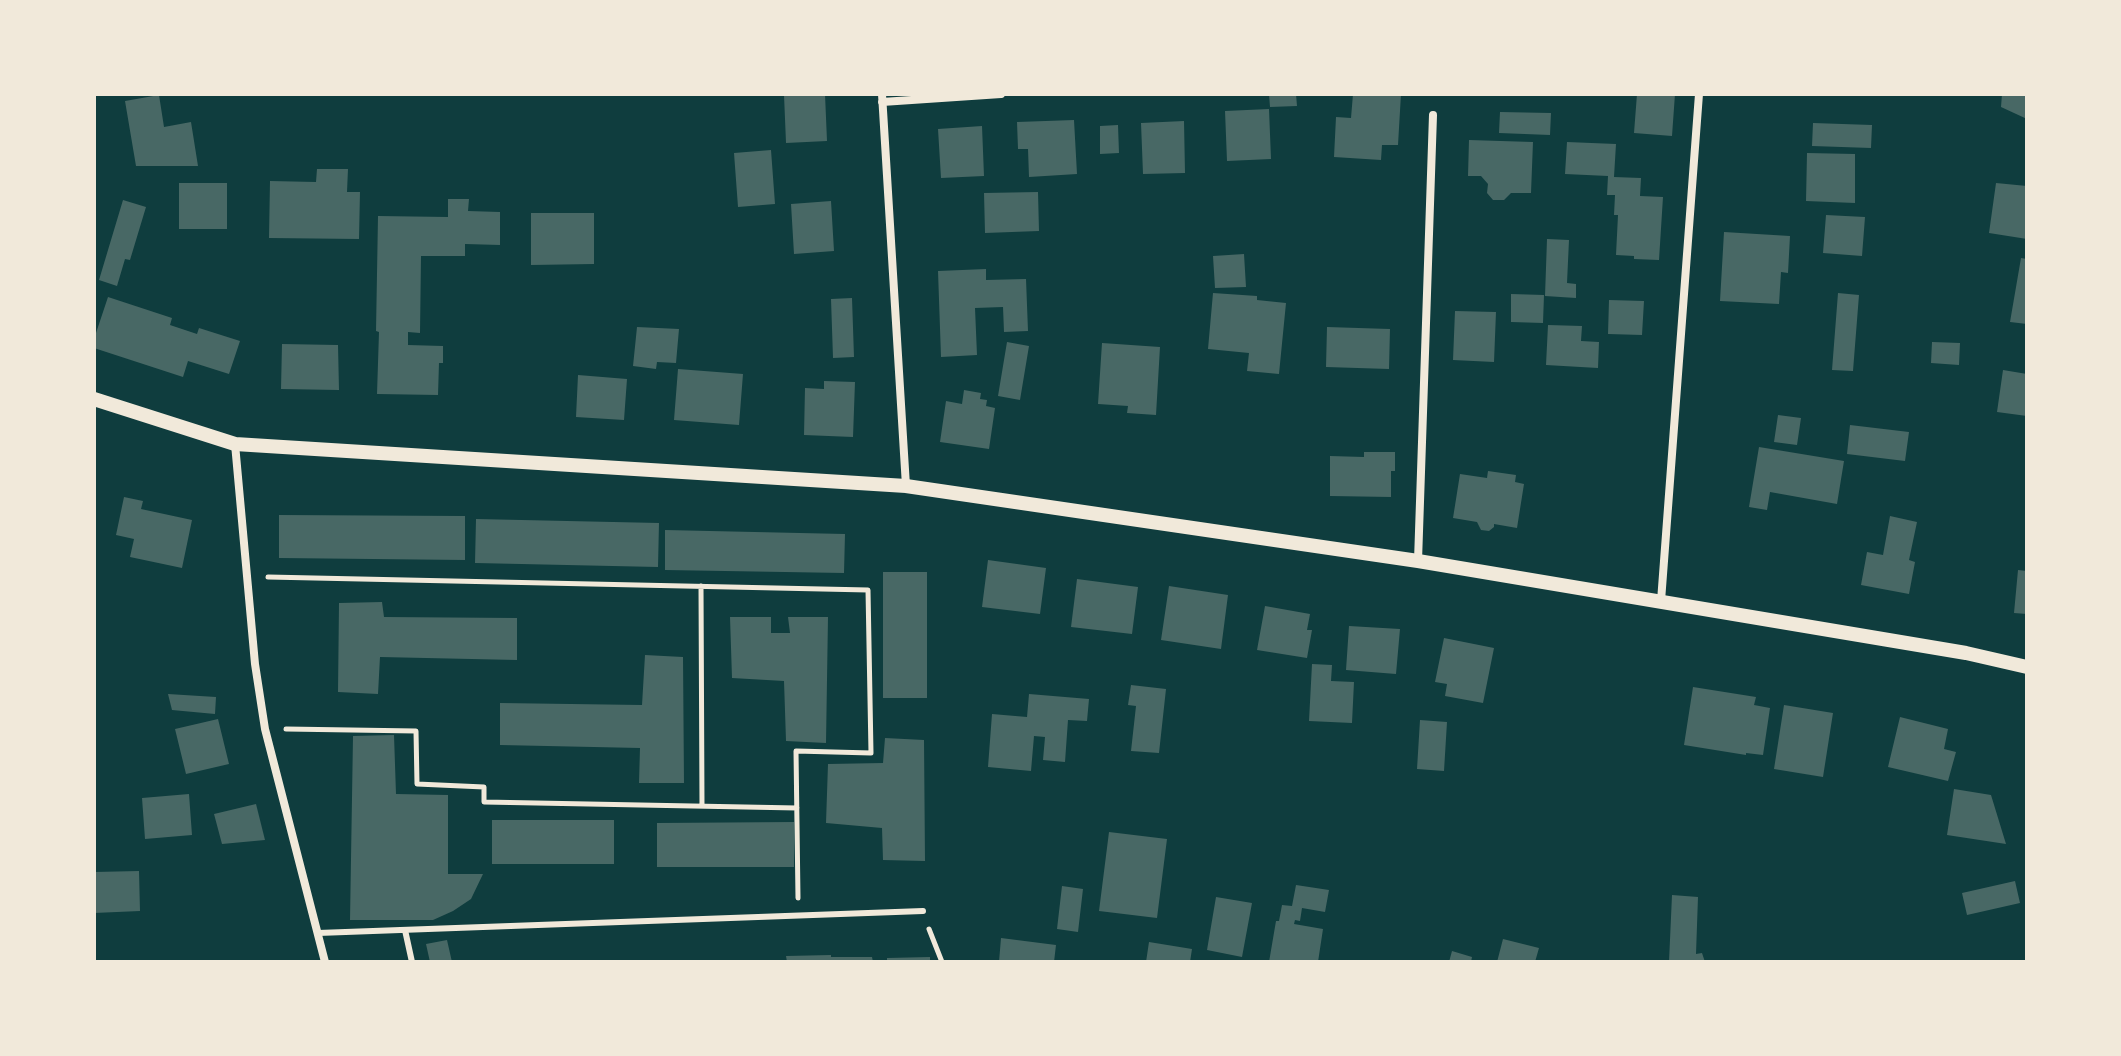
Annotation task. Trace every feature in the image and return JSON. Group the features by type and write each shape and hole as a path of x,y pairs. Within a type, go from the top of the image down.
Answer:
{"street":[{"path":"906,486 882,98 1001,94"},
{"path":"1661,601 1699,94"},
{"path":"1418,561 1433,115"},
{"path":"94,399 235,444 906,486 1418,561 1966,653 2027,667"},
{"path":"235,444 255,664 265,729 325,962"}],"lane":[{"path":"318,933 923,911"},
{"path":"405,930 412,962"}],"path":[{"path":"247,576 868,590 871,753 796,751 799,916"},
{"path":"701,586 702,806"},
{"path":"265,729 416,731 417,784 484,787 484,802 797,808"},
{"path":"923,911 942,962"}],"building":[{"path":"825,94 827,141 786,143 784,95"},
{"path":"1269,94 1296,94 1297,106 1270,107"},
{"path":"1353,94 1401,94 1398,145 1382,145 1381,160 1334,157 1336,117 1351,118"},
{"path":"1637,94 1675,94 1672,136 1634,133"},
{"path":"2002,94 2027,94 2027,119 2001,107"},
{"path":"159,95 164,127 191,122 198,166 136,166 125,101"},
{"path":"1269,109 1271,159 1227,161 1225,111"},
{"path":"1500,112 1551,113 1550,135 1499,133"},
{"path":"1074,120 1077,174 1029,177 1028,149 1018,149 1017,122"},
{"path":"1184,121 1185,173 1143,174 1141,123"},
{"path":"1813,123 1872,125 1871,148 1812,146"},
{"path":"1118,125 1119,153 1100,154 1100,126"},
{"path":"982,126 984,176 941,178 938,129"},
{"path":"1469,140 1533,142 1531,193 1511,193 1504,200 1493,200 1487,193 1488,184 1481,176 1468,176"},
{"path":"1567,142 1616,144 1614,177 1641,178 1640,196 1663,197 1659,260 1616,255 1618,215 1614,215 1615,195 1607,195 1608,176 1565,174"},
{"path":"771,150 775,204 738,207 734,153"},
{"path":"1807,153 1855,154 1855,203 1806,201"},
{"path":"317,169 348,169 347,192 360,192 359,239 269,238 270,181 316,182"},
{"path":"179,183 227,183 227,229 179,229"},
{"path":"1996,183 2027,186 2027,239 1989,233"},
{"path":"1038,192 1039,231 985,233 984,193"},
{"path":"448,199 469,199 468,211 500,212 500,245 465,244 465,256 421,256 420,333 408,332 408,345 443,346 438,395 377,394 378,216 448,217"},
{"path":"123,200 146,207 130,260 125,259 117,286 99,280"},
{"path":"831,201 834,251 794,254 791,204"},
{"path":"531,213 594,213 594,264 531,265"},
{"path":"1826,215 1865,217 1862,256 1823,253"},
{"path":"1724,232 1790,236 1788,273 1781,272 1779,304 1720,301"},
{"path":"1547,239 1569,240 1567,283 1576,284 1576,298 1545,296"},
{"path":"1244,254 1246,287 1215,288 1213,256"},
{"path":"2021,258 2027,259 2027,324 2010,322"},
{"path":"986,269 986,280 1026,279 1028,331 1004,332 1003,307 975,308 977,355 941,357 938,271"},
{"path":"1213,293 1257,296 1257,300 1286,303 1279,374 1247,371 1249,353 1208,349"},
{"path":"1838,293 1859,295 1853,371 1832,370"},
{"path":"1511,294 1544,295 1543,323 1511,322"},
{"path":"108,297 172,318 170,325 197,334 199,328 240,341 229,374 188,361 183,377 94,348"},
{"path":"852,298 854,357 833,358 831,299"},
{"path":"1609,300 1644,301 1642,335 1608,334"},
{"path":"1455,311 1496,312 1494,362 1453,360"},
{"path":"1548,325 1582,326 1581,341 1599,342 1598,368 1546,365"},
{"path":"637,327 679,329 676,363 657,362 656,369 633,366"},
{"path":"1327,327 1390,329 1389,369 1326,367"},
{"path":"1007,342 1029,346 1020,400 998,396"},
{"path":"1932,342 1960,343 1959,365 1931,363"},
{"path":"1102,343 1160,347 1156,415 1127,413 1128,406 1098,404"},
{"path":"282,344 338,345 339,390 281,389"},
{"path":"678,369 743,374 739,425 674,420"},
{"path":"2003,370 2027,374 2027,416 1997,412"},
{"path":"578,375 627,379 624,420 576,417"},
{"path":"824,381 855,382 853,437 804,435 805,388 824,389"},
{"path":"964,390 981,393 980,399 987,400 986,406 995,408 989,449 940,442 946,401 962,404"},
{"path":"1778,415 1801,418 1797,445 1774,442"},
{"path":"1850,425 1909,432 1905,461 1847,454"},
{"path":"1759,447 1844,461 1837,504 1770,492 1767,510 1749,507"},
{"path":"1364,452 1395,452 1391,497 1330,496 1330,456 1364,457"},
{"path":"1488,471 1516,475 1515,482 1524,484 1517,528 1494,524 1489,531 1481,530 1477,522 1453,518 1460,474 1487,478"},
{"path":"124,497 143,501 141,509 192,520 182,568 130,557 134,539 116,535"},
{"path":"279,515 465,516 465,560 279,558"},
{"path":"1890,516 1917,522 1909,560 1915,562 1909,594 1861,585 1867,552 1883,555"},
{"path":"476,519 659,523 658,567 475,563"},
{"path":"665,530 845,534 844,573 665,570"},
{"path":"988,560 1046,568 1040,614 982,607"},
{"path":"2018,570 2027,571 2027,614 2014,613"},
{"path":"883,572 927,572 927,698 883,698"},
{"path":"1077,579 1138,587 1132,634 1071,627"},
{"path":"1169,586 1228,595 1221,649 1161,640"},
{"path":"382,602 384,617 517,618 517,660 380,657 378,694 338,692 339,603"},
{"path":"1265,606 1310,614 1307,630 1312,630 1307,658 1257,650"},
{"path":"730,617 771,617 771,633 790,633 788,617 828,617 826,743 786,741 784,681 732,678"},
{"path":"1349,626 1400,629 1396,674 1346,670"},
{"path":"1444,638 1494,648 1483,703 1445,696 1447,684 1435,682"},
{"path":"645,655 683,657 684,783 639,783 640,748 500,745 500,703 642,705"},
{"path":"1312,664 1332,665 1331,681 1354,682 1352,723 1309,721"},
{"path":"1131,685 1166,689 1159,753 1131,751 1136,706 1128,705"},
{"path":"1693,687 1756,697 1754,705 1770,708 1763,755 1684,745"},
{"path":"168,694 216,697 215,714 172,710"},
{"path":"1029,694 1089,699 1087,721 1068,720 1065,762 1043,760 1045,737 1034,736 1031,771 988,767 992,714 1027,717"},
{"path":"1784,705 1833,713 1823,777 1774,769"},
{"path":"1900,717 1948,729 1944,749 1956,752 1948,781 1888,767"},
{"path":"218,719 229,764 186,774 175,729"},
{"path":"1420,720 1447,722 1444,771 1417,769"},
{"path":"394,735 396,794 448,795 448,874 483,874 471,899 433,920 350,920 353,736"},
{"path":"885,738 924,740 925,861 883,860 882,828 826,823 828,764 883,763"},
{"path":"1954,789 1991,795 2006,844 1947,835"},
{"path":"189,794 192,835 145,839 142,798"},
{"path":"256,804 265,840 222,844 214,814"},
{"path":"492,820 614,820 614,864 492,864"},
{"path":"794,822 794,867 657,867 657,823"},
{"path":"1109,832 1167,839 1157,918 1099,911"},
{"path":"139,871 140,911 94,913 94,872"},
{"path":"2015,881 2020,903 1967,915 1962,893"},
{"path":"1296,885 1329,890 1325,912 1302,908 1300,921 1295,920 1294,924 1323,929 1318,962 1269,962 1276,921 1279,921 1282,905 1292,906"},
{"path":"1062,886 1083,889 1078,932 1057,929"},
{"path":"1672,895 1698,897 1696,954 1702,953 1705,962 1669,962"},
{"path":"1216,897 1252,903 1242,957 1207,950"},
{"path":"1001,938 1056,945 1054,962 999,962"},
{"path":"1503,939 1539,948 1535,962 1497,962"},
{"path":"447,940 452,962 430,962 426,944"},
{"path":"1149,942 1192,949 1190,962 1146,962"},
{"path":"1452,951 1472,957 1471,962 1449,962"},
{"path":"786,956 872,957 873,962 787,962"},
{"path":"930,957 930,962 887,962 887,958"}]}
